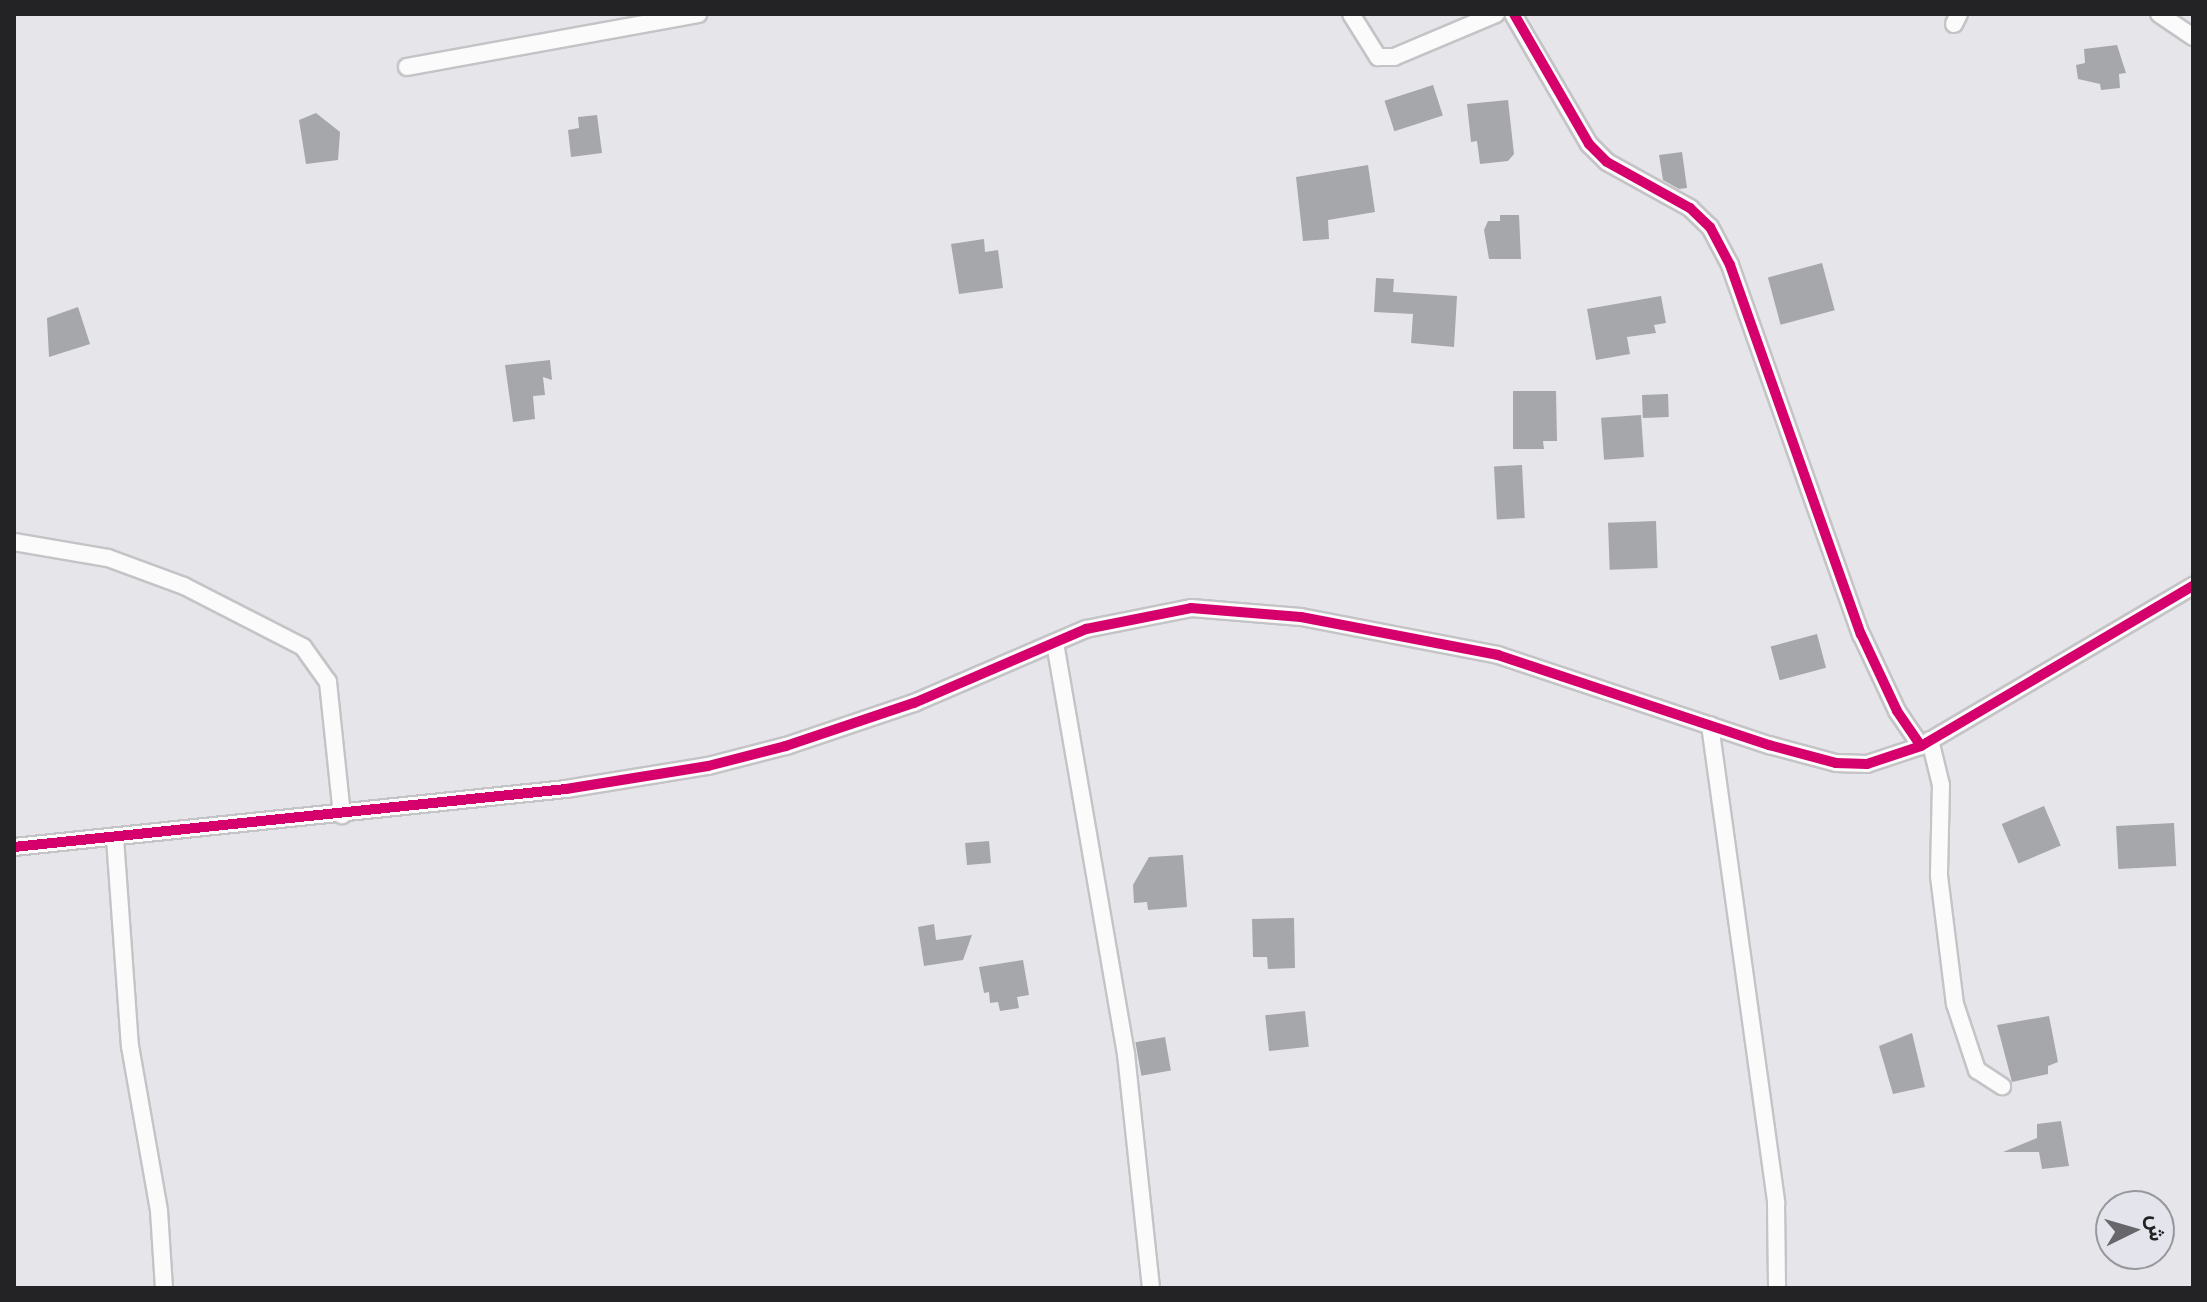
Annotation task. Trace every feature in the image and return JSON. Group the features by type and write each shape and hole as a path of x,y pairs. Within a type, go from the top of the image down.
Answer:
{"street":[{"path":"407,67 698,14"},
{"path":"1351,14 1378,57 1394,57 1496,14"},
{"path":"1505,14 1513,14 1589,144 1607,162 1690,208 1710,227 1730,265 1861,634 1897,711 1925,743 1941,785 1939,876 1955,1004 1977,1070 2002,1086"},
{"path":"2159,14 2193,37"},
{"path":"14,542 108,558 184,586 303,647 328,682 342,815"},
{"path":"14,847 342,815 566,789 708,766 849,726 1055,643 1145,613 1191,608 1301,617 1498,655 1836,763 1867,764 1925,743 2193,586"},
{"path":"1055,643 1126,1054 1151,1288"},
{"path":"1710,725 1776,1203 1777,1288"},
{"path":"115,838 130,1046 157,1198 164,1288"}],"building":[{"path":"2117,45 2126,73 2119,74 2120,88 2101,90 2100,84 2078,79 2076,65 2085,63 2084,49"},
{"path":"1433,85 1443,115 1394,131 1384,101"},
{"path":"1508,100 1514,154 1508,161 1480,164 1477,141 1471,142 1467,104"},
{"path":"316,113 340,132 338,160 306,164 299,120"},
{"path":"597,115 602,153 571,157 568,130 579,128 578,117"},
{"path":"1682,152 1687,188 1679,189 1663,180 1659,155"},
{"path":"1368,165 1375,212 1328,220 1329,239 1303,241 1296,177"},
{"path":"1500,215 1519,215 1521,259 1489,259 1484,230 1488,221 1500,221"},
{"path":"984,239 985,252 998,250 1003,288 959,294 951,244"},
{"path":"1822,263 1835,310 1781,325 1768,277"},
{"path":"1376,278 1394,279 1393,292 1457,296 1454,347 1411,343 1413,314 1374,312"},
{"path":"1661,296 1666,323 1654,325 1656,333 1627,337 1630,354 1596,360 1587,309"},
{"path":"78,307 90,344 49,357 47,318"},
{"path":"550,360 552,380 543,377 545,395 533,396 535,419 513,422 505,365"},
{"path":"1513,391 1556,391 1557,441 1543,441 1544,449 1513,449"},
{"path":"1668,394 1669,417 1643,418 1642,395"},
{"path":"1641,415 1644,457 1604,460 1601,418"},
{"path":"1522,465 1525,518 1497,519 1494,466"},
{"path":"1656,521 1658,568 1610,570 1608,523"},
{"path":"1817,634 1826,668 1780,680 1771,646"},
{"path":"2044,806 2061,846 2018,864 2002,824"},
{"path":"2174,823 2176,866 2118,869 2116,826"},
{"path":"989,841 991,863 967,865 965,843"},
{"path":"1183,855 1187,907 1148,910 1147,902 1134,903 1133,885 1149,857"},
{"path":"1294,918 1295,968 1268,969 1267,957 1253,957 1252,919"},
{"path":"934,924 936,940 972,935 963,960 924,966 918,927"},
{"path":"1023,960 1029,995 1017,997 1019,1008 1000,1011 998,1002 990,1003 989,992 984,993 979,967"},
{"path":"1305,1011 1309,1047 1269,1051 1265,1015"},
{"path":"2049,1016 2058,1062 2048,1066 2048,1074 2012,1082 1997,1025"},
{"path":"1912,1033 1925,1087 1893,1094 1879,1046"},
{"path":"1165,1037 1171,1070 1141,1076 1135,1042"},
{"path":"2061,1121 2069,1166 2042,1169 2039,1152 2003,1152 2037,1138 2037,1124"}],"cycle path":[{"path":"1514,14 1589,144 1607,162 1690,208 1710,227 1730,265 1861,634 1897,711 1921,746"},
{"path":"14,847 566,789 708,766 786,746 914,703 1086,629 1191,608 1301,617 1498,655 1769,745 1836,763 1867,764 1921,746 2193,586"}]}
